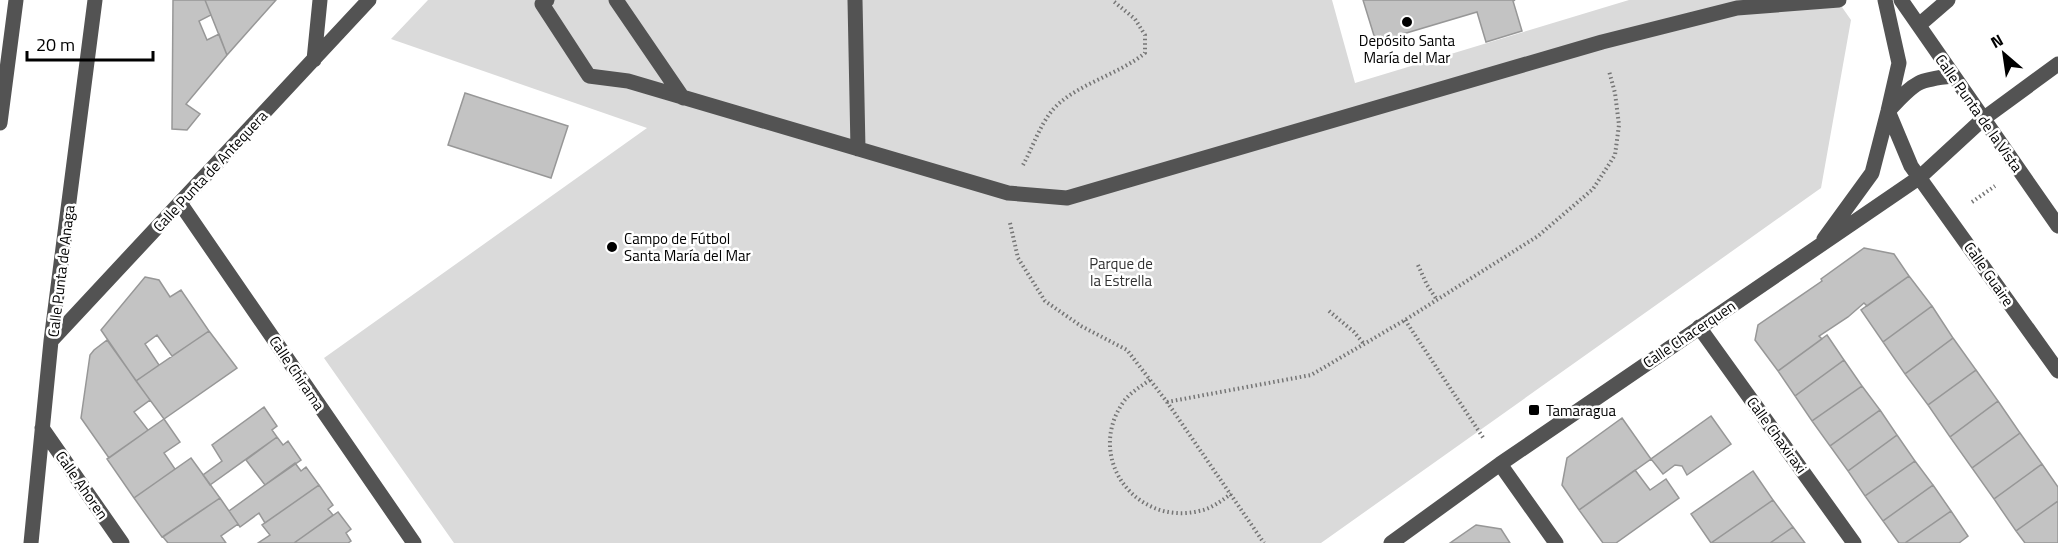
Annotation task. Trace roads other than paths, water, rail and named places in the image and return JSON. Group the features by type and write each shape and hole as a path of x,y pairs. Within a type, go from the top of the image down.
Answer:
{"street":[{"path":"0,123 16,0"},
{"name":"Calle Punta de Anaga","path":"31,543 51,341 96,0"},
{"path":"314,60 320,0"},
{"name":"Calle Punta de Antequera","path":"51,341 369,0"},
{"path":"547,0 542,4 589,76 628,81 1008,193 1067,198 1602,42 1737,8 1839,0"},
{"path":"616,0 683,98"},
{"path":"855,0 858,149"},
{"path":"1818,246 1872,173 1899,63 1885,0"},
{"name":"Calle Punta de la Vista","path":"1901,0 2058,226"},
{"path":"1919,25 1948,0"},
{"name":"Calle Chacerquen","path":"1391,543 1500,464 1920,177 1983,119 2058,64"},
{"path":"1888,111 1915,84 1930,78 1952,75"},
{"name":"Calle Guaire","path":"1888,111 1911,166 2058,371"},
{"name":"Calle Chirama","path":"180,203 414,543"},
{"name":"Calle Chaxiraxi","path":"1699,327 1854,543"},
{"name":"Calle Ahoren","path":"42,428 122,543"},
{"path":"1500,464 1556,543"}],"place":[{"name":"Depósito Santa María del Mar","path":"1407,22"},
{"name":"Campo de Fútbol Santa María del Mar","path":"612,247"},
{"name":"Tamaragua","path":"1534,410"}],"park label":[{"name":"Parque de la Estrella","path":"1121,272"}]}
